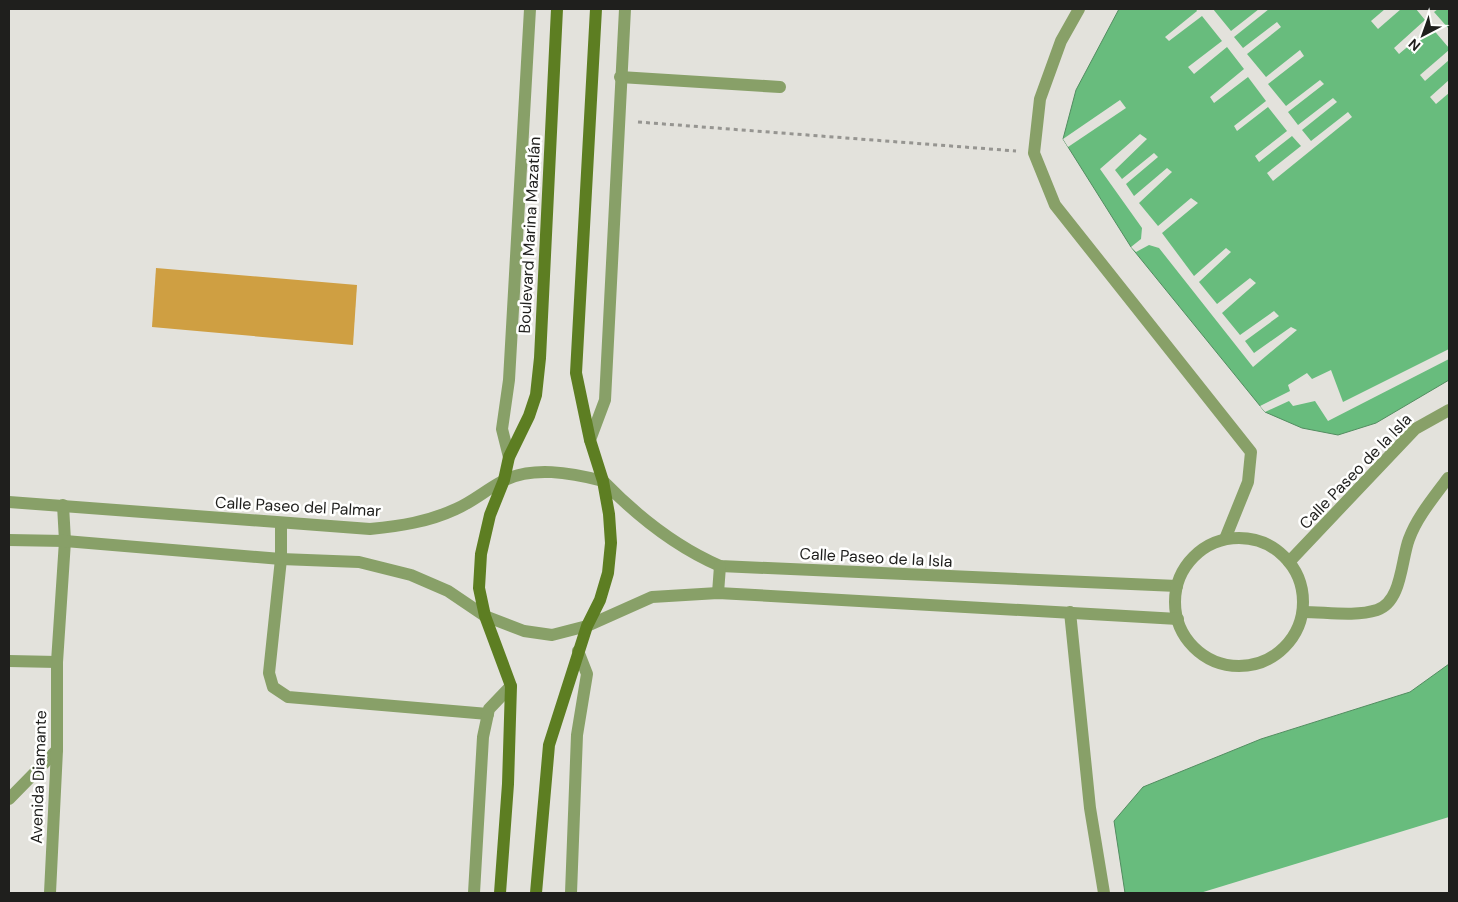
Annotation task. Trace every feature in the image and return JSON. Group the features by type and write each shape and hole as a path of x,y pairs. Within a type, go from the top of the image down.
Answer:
{"main road":[{"name":"Boulevard Marina Mazatlán","path":"500,893 508,784 511,686 485,616 479,588 481,554 490,515 504,480 509,457 529,416 536,395 540,358 557,9"},
{"path":"536,893 548,745 578,651 587,626 600,600 608,573 611,543 609,514 603,481 590,440 576,373 596,9"}],"street":[{"name":"Boulevard Marina Mazatlán","path":"509,457 502,429 509,380 530,9"},
{"path":"590,440 605,400 620,77 625,9"},
{"path":"1079,9 1061,41 1040,99 1034,153 1055,205 1251,452 1248,482 1225,539"},
{"path":"620,77 780,87"},
{"name":"Calle Paseo de la Isla","path":"1289,562 1415,429 1449,410"},
{"name":"Calle Paseo del Palmar","path":"9,502 282,524 370,529 412,525 456,509 504,480 536,472 580,475 603,481"},
{"path":"1303,612 1357,612 1376,610 1388,604 1394,592 1408,540 1418,520 1448,478"},
{"name":"Calle Paseo de la Isla","path":"603,481 628,506 661,533 697,556 720,566 1177,586"},
{"name":"Avenida Diamante","path":"50,893 57,750 57,662 65,541 63,505"},
{"path":"282,524 282,559 269,672 273,687 288,697 488,714"},
{"path":"1243,538 1260,542 1276,550 1289,562 1299,580 1303,612 1292,639 1277,654 1259,663 1239,666 1218,662 1200,653 1186,638 1178,619 1175,603 1177,586 1184,570 1194,556 1209,546 1225,539 1243,538"},
{"path":"9,540 65,541 282,559 359,562 411,575 448,590 485,616 536,634 552,635 587,626 652,597 718,593 1178,619"},
{"path":"718,593 720,566"},
{"path":"1070,612 1090,808 1104,893"},
{"path":"571,893 577,735 587,674 578,651"},
{"path":"9,661 57,662"},
{"path":"474,893 483,737 489,710 511,686"},
{"path":"9,799 57,750"}],"path":[{"path":"618,121 1034,153"}],"shaded area":[{"path":"1119,9 1449,9 1449,380 1376,423 1338,435 1302,428 1265,412 1131,247 1063,139 1076,90"},
{"path":"1449,664 1449,893 1125,893 1114,821 1143,787 1261,739 1410,692"}],"pier":[{"path":"1196,9 1213,9 1231,31 1259,9 1269,9 1234,37 1243,48 1277,22 1281,27 1247,54 1266,77 1300,50 1304,56 1268,84 1286,106 1320,80 1324,84 1288,112 1298,125 1333,98 1337,102 1302,130 1311,141 1348,112 1352,117 1273,181 1267,173 1301,146 1292,136 1259,162 1255,156 1287,131 1268,107 1237,131 1234,126 1266,101 1248,77 1214,103 1210,97 1244,69 1227,47 1194,74 1188,67 1222,41 1202,16 1169,41 1165,37 1197,11"},
{"path":"1385,9 1401,9 1378,29 1371,21"},
{"path":"1416,9 1438,9 1434,12 1449,29 1449,48 1431,27 1399,54 1394,48 1425,20"},
{"path":"1449,50 1449,60 1425,81 1420,75"},
{"path":"1449,80 1449,93 1436,104 1430,97"},
{"path":"1120,100 1126,108 1068,147 1063,139"},
{"path":"1140,134 1147,139 1115,170 1122,179 1154,153 1158,157 1126,184 1134,196 1167,168 1172,172 1139,203 1158,226 1191,198 1198,203 1162,233 1194,276 1226,248 1231,252 1199,282 1217,304 1250,278 1256,283 1222,313 1240,335 1274,311 1279,316 1245,341 1254,353 1291,327 1297,330 1253,367 1159,248 1149,245 1136,252 1131,247 1141,239 1142,228 1100,169"},
{"path":"1449,349 1449,359 1328,421 1315,401 1293,406 1289,401 1265,412 1260,406 1290,391 1288,385 1307,373 1312,379 1331,370 1343,402"},
{"path":"1449,817 1449,893 1200,893"}],"building":[{"path":"156,268 357,285 353,345 152,327"}]}
